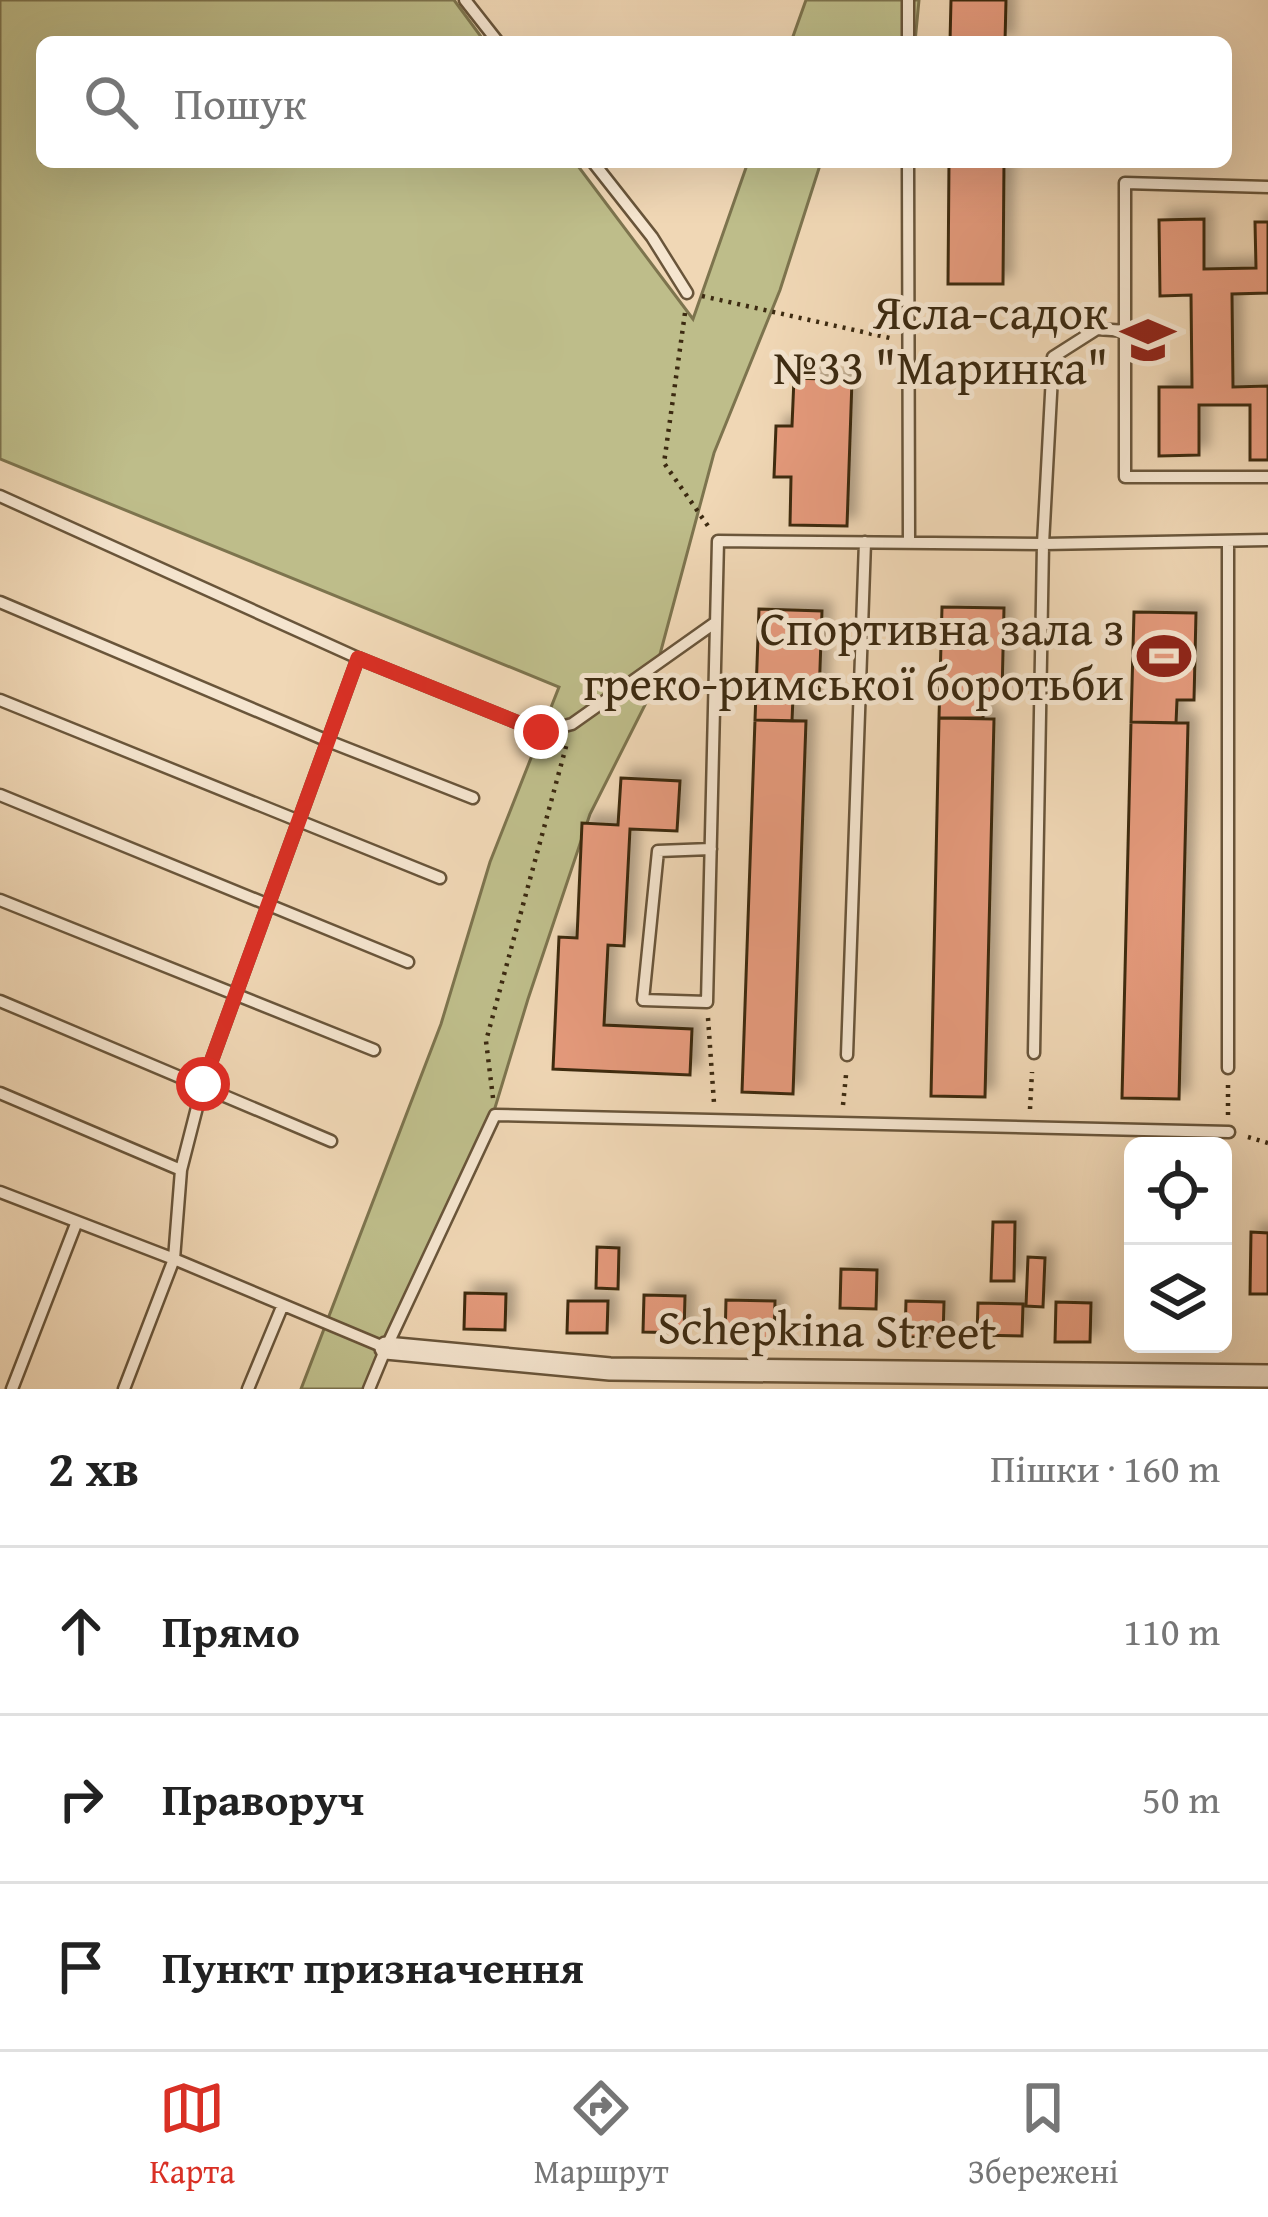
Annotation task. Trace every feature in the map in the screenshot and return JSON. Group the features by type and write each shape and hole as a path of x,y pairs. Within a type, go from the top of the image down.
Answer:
{"street":[{"name":"Schepkina Street","path":"386,1348 610,1369 1268,1376"}],"lane":[{"path":"465,0 493,36"},
{"path":"908,0 908,36"},
{"path":"597,168 652,237 687,293"},
{"path":"908,168 909,542"},
{"path":"1268,187 1125,183 1126,477 1268,477"},
{"path":"1034,1053 1043,544 1053,357 1097,329 1126,331"},
{"path":"0,496 358,658 541,732 572,724 716,622"},
{"path":"711,849 658,851 643,1000 706,1002 711,849 718,541 1268,540"},
{"path":"1228,541 1228,1068"},
{"path":"847,1054 865,542"},
{"path":"0,602 473,797"},
{"path":"124,1389 174,1259 181,1170 203,1084 358,658"},
{"path":"0,700 440,878"},
{"path":"0,795 408,962"},
{"path":"0,899 374,1050"},
{"path":"0,1000 331,1141"},
{"path":"0,1094 181,1170"},
{"path":"369,1389 495,1115 1228,1132"},
{"path":"0,1192 386,1348"},
{"path":"12,1389 76,1224"},
{"path":"248,1389 282,1306"}],"path":[{"path":"718,541 664,463 687,293 909,343"},
{"path":"495,1115 486,1041 572,724"},
{"path":"706,1002 716,1120"},
{"path":"1030,1126 1034,1053"},
{"path":"842,1123 847,1054"},
{"path":"1228,1068 1228,1132"}],"shaded area":[{"path":"0,0 454,0 481,36 36,36 36,168 580,168 693,319 746,168 819,168 780,290 714,453 648,699 590,814 477,1167 370,1389 301,1389 441,1024 490,862 559,687 0,459"},
{"path":"806,0 919,0 916,36 793,36"}],"building":[{"path":"951,0 1006,0 1005,36 950,36"},
{"path":"949,168 1004,168 1003,284 948,284"},
{"path":"1204,219 1204,269 1256,268 1255,222 1268,222 1268,293 1232,294 1233,387 1268,386 1268,460 1250,460 1250,405 1199,405 1199,455 1159,456 1159,387 1192,387 1191,295 1160,296 1159,220"},
{"path":"794,378 852,380 847,526 790,525 791,477 774,477 776,426 792,426"},
{"path":"942,607 1004,608 1002,695 984,694 983,718 939,718"},
{"path":"759,609 822,611 819,697 793,697 792,721 755,720"},
{"name":"Спортивна зала з греко-римської боротьби","path":"1134,612 1196,613 1194,700 1177,700 1176,723 1131,722"},
{"path":"939,718 994,719 985,1097 931,1096"},
{"path":"755,720 806,721 793,1094 742,1092"},
{"path":"1131,722 1188,723 1179,1099 1122,1098"},
{"path":"621,778 680,781 677,831 630,829 624,946 608,945 604,1025 692,1029 690,1075 553,1069 559,937 577,938 582,823 618,825"},
{"path":"993,1222 1015,1222 1014,1281 991,1281"},
{"path":"1251,1232 1268,1233 1268,1294 1250,1294"},
{"path":"597,1247 619,1248 618,1289 596,1288"},
{"path":"1028,1257 1045,1258 1043,1307 1026,1306"},
{"path":"841,1269 877,1270 876,1309 840,1308"},
{"path":"465,1293 506,1294 505,1330 464,1329"},
{"path":"644,1295 685,1296 684,1333 643,1332"},
{"path":"726,1300 775,1301 774,1342 725,1341"},
{"path":"568,1301 608,1301 607,1333 567,1333"},
{"path":"906,1301 944,1302 943,1337 905,1337"},
{"path":"1056,1302 1091,1303 1090,1342 1055,1342"},
{"path":"978,1303 1023,1304 1022,1336 977,1335"}],"place":[{"name":"Ясла-садок №33 \"Маринка\"","path":"1148,340"},
{"name":"Спортивна зала з греко-римської боротьби","path":"1164,656"}],"route":[{"path":"203,1084 358,658 541,732"}]}
